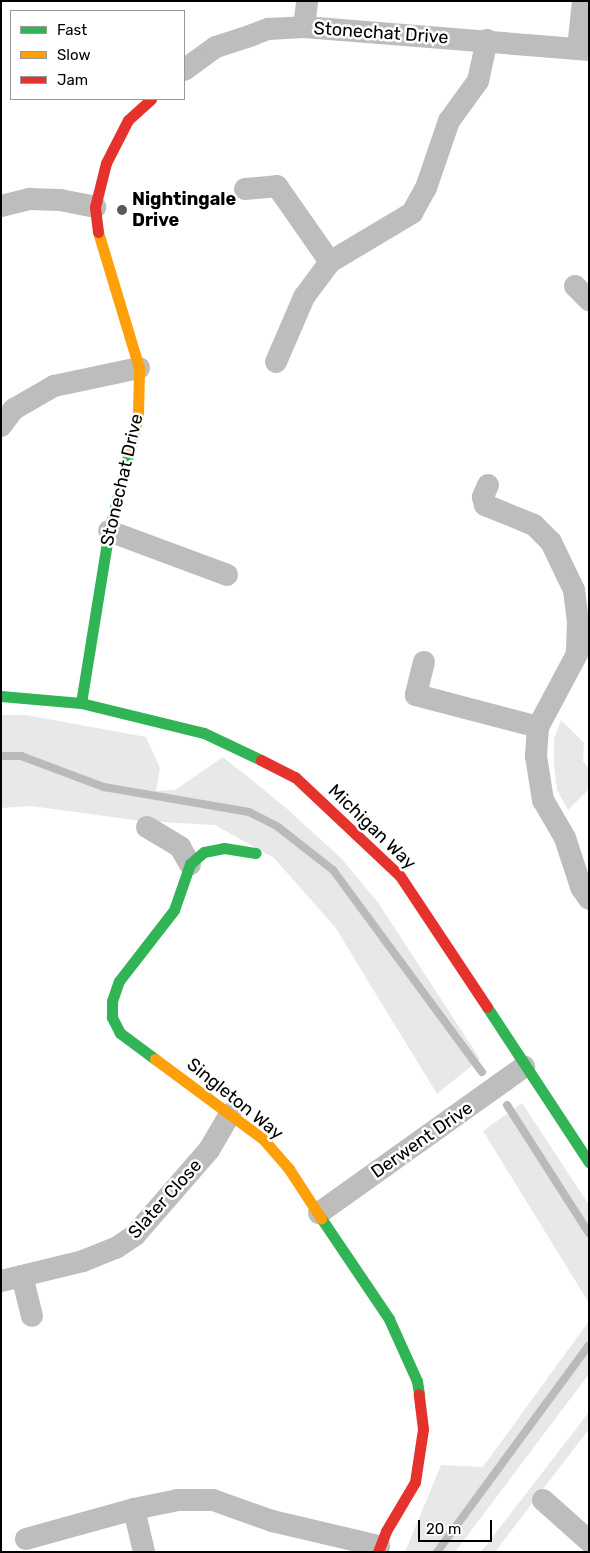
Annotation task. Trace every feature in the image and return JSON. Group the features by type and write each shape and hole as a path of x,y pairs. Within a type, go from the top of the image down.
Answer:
{"street":[{"path":"304,28 307,1"},
{"path":"583,1 583,49"},
{"name":"Stonechat Drive","path":"185,69 216,47 268,30 304,28 487,40 583,49"},
{"path":"276,362 304,298 330,262 412,213 426,188 449,121 478,81 487,40"},
{"name":"Stonechat Drive","path":"81,703 108,531 138,416 140,368 99,241 95,208 106,163 128,120 150,100"},
{"path":"245,189 277,186 330,262"},
{"path":"1,206 30,199 60,200 95,208"},
{"path":"1,426 14,409 54,386 140,368"},
{"path":"488,486 483,497 485,504 534,525 551,542 581,589 577,654 538,727 538,786 568,843 581,887 589,899"},
{"path":"108,531 227,575"},
{"path":"424,662 414,704 538,727"},
{"name":"Michigan Way","path":"1,696 81,703 204,733 295,777 400,876 524,1067 589,1162"},
{"path":"147,827 180,847 190,864 204,852 224,848 256,853"},
{"name":"Singleton Way","path":"190,864 174,910 119,982 112,1001 112,1018 120,1033 263,1139 289,1169 389,1319 417,1381 423,1429 421,1455 406,1502 379,1549"},
{"name":"Derwent Drive","path":"319,1212 524,1067"},
{"name":"Slater Close","path":"32,1316 12,1278 83,1261 116,1248 135,1235 209,1150 230,1114"},
{"path":"26,1539 134,1509 178,1500 214,1500 272,1521 379,1549"},
{"path":"542,1500 589,1540"},
{"path":"134,1509 144,1552"}],"shaded area":[{"path":"1,715 26,715 146,737 160,768 156,791 175,790 223,757 285,807 341,858 379,904 480,1059 437,1094 335,927 274,858 215,825 142,821 31,806 1,808"},
{"path":"561,720 584,743 583,761 589,769 589,789 568,810 557,790 554,765 554,739"},
{"path":"522,1103 589,1205 589,1303 483,1131"},
{"path":"589,1321 589,1374 455,1552 405,1552 441,1465 483,1467"},
{"path":"589,1412 589,1429 495,1552 481,1552"}],"waterway":[{"path":"1,756 21,756 104,787 249,812 278,827 333,870 482,1072"},
{"path":"507,1105 589,1233"},
{"path":"437,1552 589,1345"}],"traffic: fast":[{"path":"81,703 109,531 130,448"},
{"path":"1,696 81,703 204,733 261,760"},
{"path":"155,1059 120,1033 112,1017 112,1001 119,981 174,910 190,864 204,852 224,848 256,853"},
{"path":"487,1007 589,1162"},
{"path":"321,1218 389,1319 417,1381 419,1394"}],"traffic: slow":[{"path":"98,232 139,368 138,416 130,448"},
{"path":"155,1059 263,1139 289,1169 321,1218"}],"traffic: jam":[{"path":"98,232 95,207 106,163 128,120 150,100"},
{"path":"261,760 295,777 400,876 487,1007"},
{"path":"378,1552 386,1531 415,1482 423,1429 419,1394"}],"place":[{"name":"Nightingale Drive","path":"122,210"}]}
